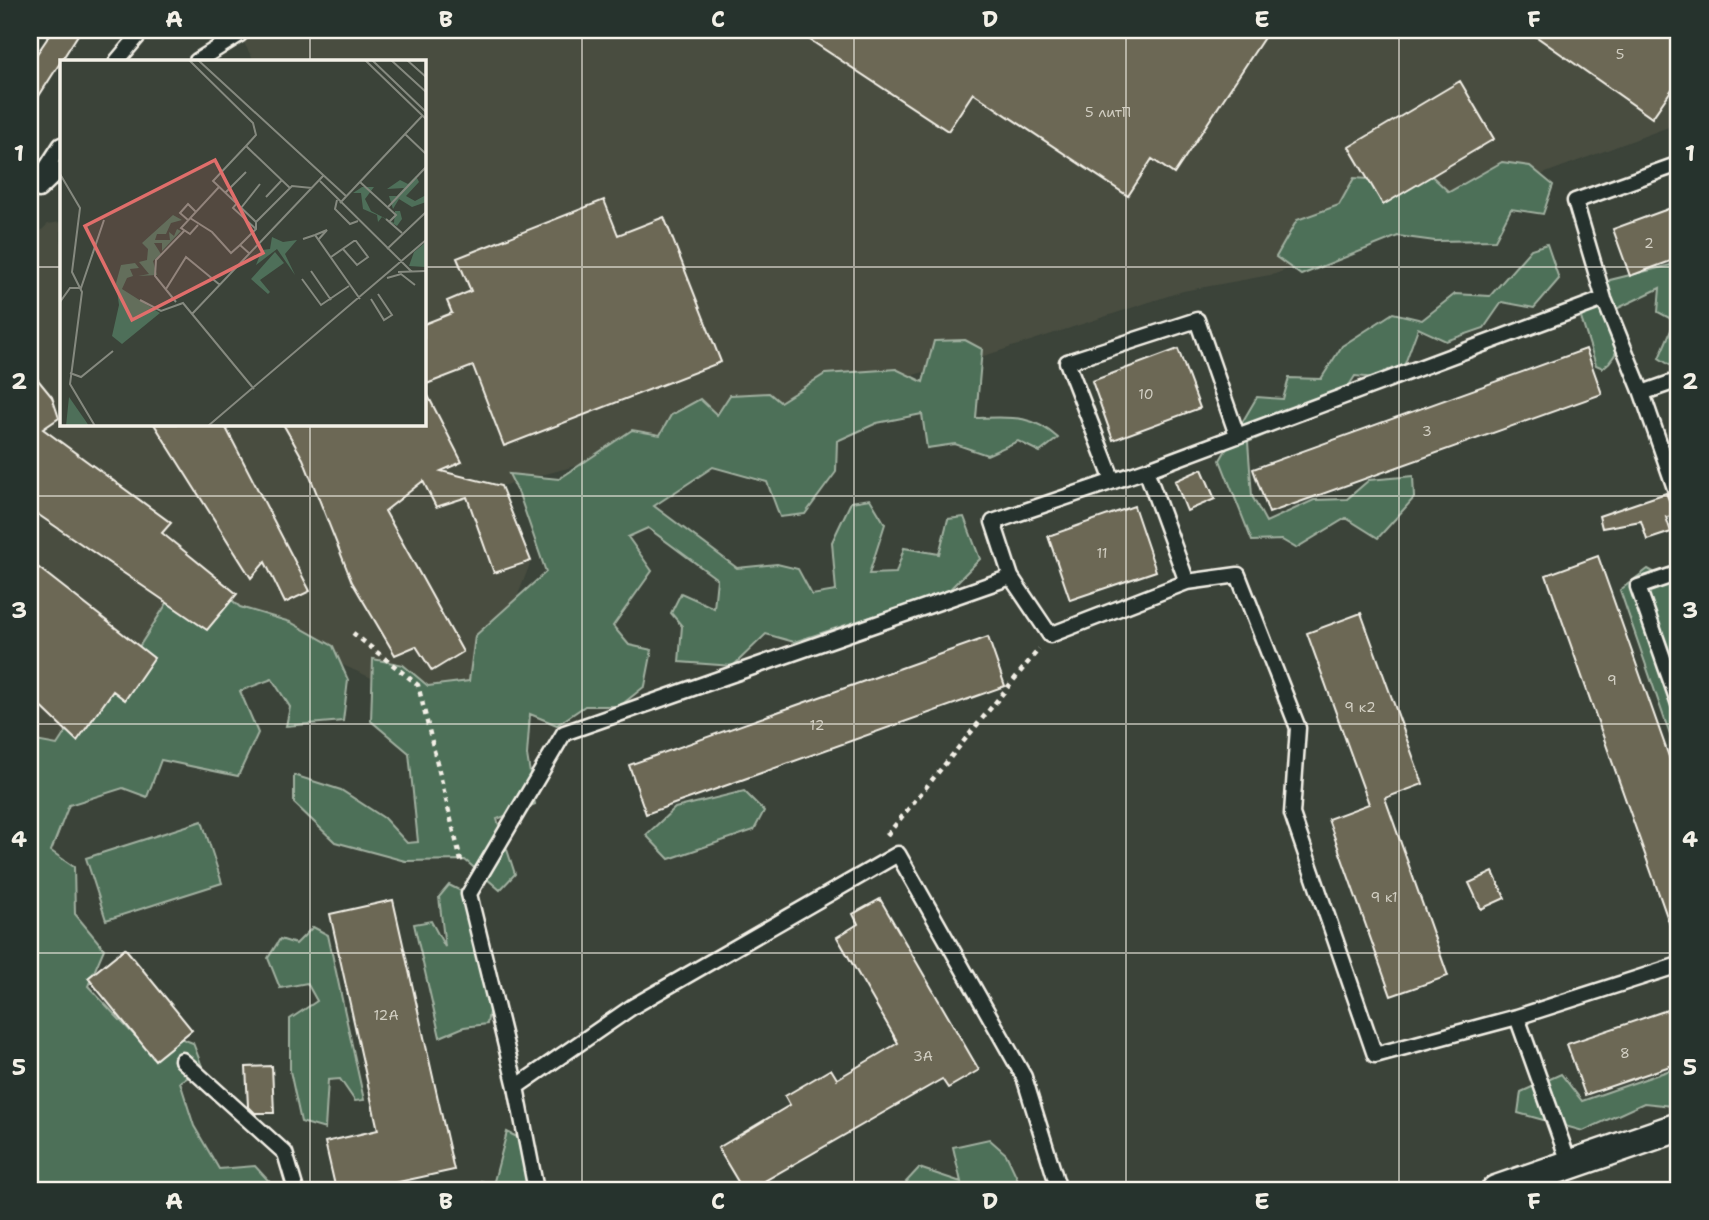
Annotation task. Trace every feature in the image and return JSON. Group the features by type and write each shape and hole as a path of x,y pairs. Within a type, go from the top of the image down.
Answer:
{"street":[{"path":"1496,1190 1679,1127"}],"lane":[{"path":"118,60 143,30"},
{"path":"199,60 240,34"},
{"path":"30,195 60,147"},
{"path":"1679,164 1575,201 1604,299 1642,393 1679,500"},
{"path":"30,195 60,170"},
{"path":"1604,299 1146,471 993,522 1011,577 1050,635 1187,582 1237,575 1298,728 1292,814 1375,1055 1517,1017 1679,965"},
{"path":"1113,481 1067,362 1197,320 1237,435"},
{"path":"1642,393 1679,380"},
{"path":"1146,471 1187,582"},
{"path":"1679,573 1638,587 1679,704"},
{"path":"536,1190 516,1087 469,894 565,733 1011,577"},
{"path":"516,1087 632,1007 898,854 1024,1077 1059,1190"},
{"path":"1517,1017 1570,1165"},
{"path":"182,1060 285,1153 296,1190"}],"path":[{"path":"352,633 418,685 469,894"},
{"path":"883,841 1050,635"}],"shaded area":[{"path":"237,30 1679,30 1679,123 1275,274 1183,291 987,355 501,486 531,561 484,684 416,698 243,620 30,806 30,242 48,224 60,222 60,425 425,425 425,60 253,60"}],"green space":[{"path":"1502,162 1530,166 1553,185 1543,214 1511,209 1495,240 1435,241 1398,236 1301,275 1276,257 1297,220 1339,205 1354,178 1399,181 1423,168 1449,192"},
{"path":"1547,244 1559,279 1534,308 1502,302 1484,328 1446,341 1418,328 1399,380 1355,376 1337,404 1248,442 1252,496 1266,522 1314,500 1347,499 1369,480 1413,476 1414,498 1378,538 1346,518 1296,548 1282,540 1252,541 1220,460 1257,397 1283,399 1289,378 1321,379 1342,346 1393,313 1422,320 1455,294 1490,296 1531,249"},
{"path":"1679,263 1679,371 1659,358 1675,321 1658,312 1660,288 1616,309 1620,334 1618,348 1603,368 1596,365 1581,318 1610,280"},
{"path":"965,340 982,349 976,418 1030,421 1058,438 1040,452 1018,441 987,455 955,444 927,448 922,414 877,423 837,441 836,472 805,514 780,517 767,482 713,467 654,506 737,568 777,564 798,569 812,595 836,591 832,542 851,502 870,499 885,524 869,574 896,573 904,548 939,554 948,519 964,517 980,559 947,592 794,642 766,634 733,666 679,662 682,626 671,613 681,593 714,608 717,579 648,528 628,537 652,571 613,626 629,645 652,650 645,686 620,706 585,706 557,725 530,714 527,755 535,804 497,819 515,874 500,890 465,860 405,861 335,842 294,803 294,775 341,790 384,818 407,843 418,842 409,753 371,721 373,659 403,665 428,686 469,681 475,636 546,572 519,494 509,474 559,479 632,430 660,435 671,415 700,399 717,415 730,395 769,393 780,402 825,374 896,369 923,382 934,341"},
{"path":"1648,569 1679,586 1679,646 1674,667 1679,667 1679,761 1620,590"},
{"path":"213,584 240,607 290,622 333,646 348,680 343,721 286,726 290,707 272,679 240,691 258,733 238,776 161,760 147,797 123,788 69,805 51,851 74,867 75,914 104,949 88,986 135,1036 167,1033 193,1043 203,1069 180,1082 194,1126 219,1169 255,1166 277,1190 30,1190 30,750 36,741 57,745 82,707 103,703 176,589"},
{"path":"744,791 764,811 754,830 669,859 646,835 675,808"},
{"path":"202,821 222,883 106,920 86,858"},
{"path":"449,885 463,892 480,969 494,982 487,1024 464,1027 440,1037 414,924 431,921 445,947 439,897"},
{"path":"313,927 328,935 364,1100 355,1101 340,1079 328,1080 325,1129 301,1122 290,1071 290,1019 317,1001 307,983 280,988 268,958 280,939 296,944"},
{"path":"1679,1067 1679,1101 1672,1106 1644,1103 1583,1131 1518,1113 1521,1092 1561,1074 1582,1101"},
{"path":"507,1132 521,1139 529,1190 475,1190 481,1181 493,1185"},
{"path":"989,1139 1006,1154 1021,1186 1020,1190 915,1190 906,1182 919,1168 961,1182 953,1147"}],"building":[{"path":"53,30 81,30 30,110 30,64"},
{"path":"795,30 1269,30 1174,174 1152,159 1128,196 973,93 948,131"},
{"path":"1527,30 1679,30 1679,79 1652,118"},
{"path":"1460,81 1494,139 1383,205 1349,147"},
{"path":"604,200 618,235 664,217 721,362 504,446 473,366 425,385 425,324 452,313 447,301 471,291 457,258"},
{"path":"1679,205 1679,258 1630,276 1613,229"},
{"path":"1178,349 1200,408 1113,440 1092,381"},
{"path":"1586,349 1602,394 1269,513 1253,469"},
{"path":"30,370 52,397 59,418 43,429 171,523 162,533 237,594 207,630 30,509"},
{"path":"425,390 462,462 441,471 501,486 531,561 494,573 467,497 436,507 423,481 385,511 463,652 432,671 416,646 395,655 352,582 303,459 284,425 425,425"},
{"path":"155,425 225,425 310,591 285,603 265,562 251,578"},
{"path":"1202,469 1215,499 1187,511 1175,481"},
{"path":"1666,493 1672,507 1679,509 1679,515 1666,517 1671,532 1647,540 1641,521 1602,528 1599,516"},
{"path":"1134,506 1156,571 1070,600 1048,536"},
{"path":"1598,556 1679,785 1679,942 1676,942 1546,575"},
{"path":"30,561 154,658 125,700 113,691 77,741 30,696"},
{"path":"1361,613 1423,784 1385,798 1448,976 1391,996 1328,819 1369,804 1307,633"},
{"path":"988,637 1005,686 646,814 629,765"},
{"path":"1493,872 1505,898 1481,909 1469,883"},
{"path":"880,899 979,1070 948,1088 942,1079 749,1190 743,1190 718,1148 790,1105 785,1096 831,1069 837,1079 898,1043 837,937 858,924 853,914"},
{"path":"393,900 454,1170 362,1190 336,1190 325,1142 378,1130 330,914"},
{"path":"125,948 192,1030 155,1060 88,978"},
{"path":"1679,1006 1679,1063 1585,1095 1567,1044"},
{"path":"272,1066 274,1113 255,1113 248,1106 246,1067"}],"railway":[{"path":"30,34 33,30"}]}
